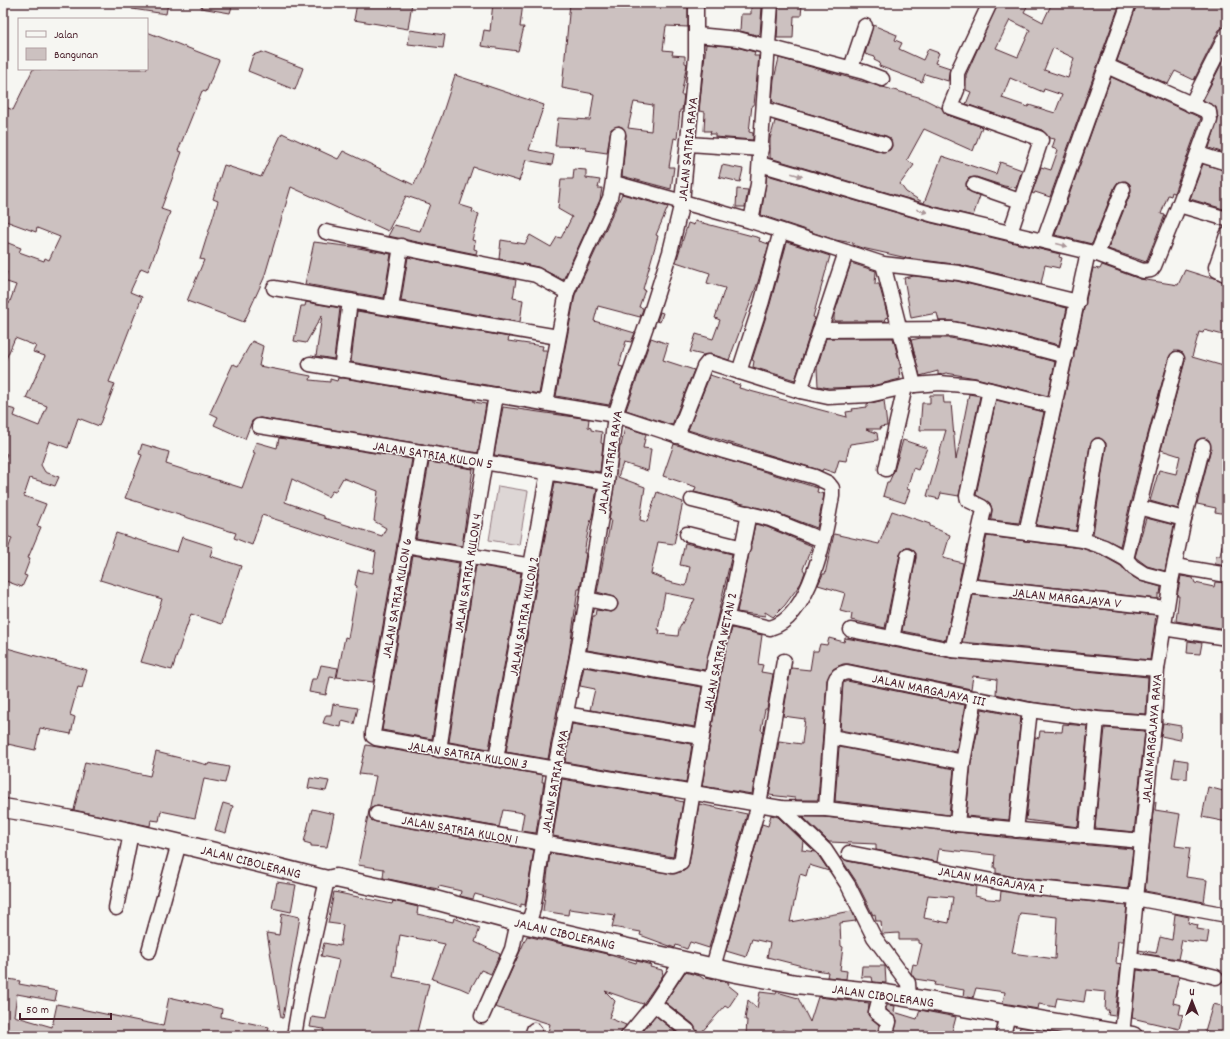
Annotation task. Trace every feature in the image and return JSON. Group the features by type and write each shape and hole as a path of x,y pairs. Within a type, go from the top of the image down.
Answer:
{"street":[{"name":"JALAN SATRIA RAYA","path":"482,1016 523,924 533,909 565,714 577,657 607,482 615,415 670,252 682,202 689,144 698,35 696,3"},
{"path":"751,222 760,164 771,3"},
{"path":"990,3 958,73 957,90 950,107 1040,139 1041,143 1010,233"},
{"path":"1044,240 1130,3"},
{"path":"851,68 864,26"},
{"path":"1191,105 1227,34"},
{"path":"698,35 738,39 851,68 882,79"},
{"path":"760,164 934,215 1044,240 1093,253 1143,271 1151,270 1179,205 1198,154 1210,118 1209,112 1107,66"},
{"path":"764,109 884,144"},
{"path":"546,403 567,292 604,212 614,183 614,166 618,134"},
{"path":"689,144 760,149"},
{"path":"1198,154 1227,163"},
{"path":"614,183 781,231 882,264 959,273 1078,302"},
{"path":"974,185 1020,201"},
{"path":"1026,533 1078,302 1093,253 1123,189"},
{"path":"1179,205 1227,220"},
{"path":"739,372 762,301 781,231"},
{"path":"326,232 401,246 536,275 567,292"},
{"path":"1227,235 1216,266 1217,270 1227,275"},
{"path":"391,308 401,246"},
{"path":"800,392 846,252"},
{"path":"882,264 900,329 910,386 886,469"},
{"path":"274,288 558,337"},
{"path":"341,370 350,301"},
{"path":"820,330 936,328 970,332 1066,356"},
{"path":"1126,559 1138,507 1177,359"},
{"path":"677,436 705,364 712,363 800,392 828,396 854,396 884,392 910,386 940,383 990,390 1054,406"},
{"path":"310,364 615,415 677,436 772,465 798,471 828,483 832,488 832,496 815,572 810,584 789,616 777,626 770,628 726,618"},
{"path":"952,650 984,508 969,500 967,496 990,390"},
{"name":"JALAN SATRIA KULON 4","path":"439,750 469,555 496,395"},
{"name":"JALAN SATRIA KULON 5","path":"258,426 607,482"},
{"path":"1083,540 1098,446"},
{"name":"JALAN MARGAJAYA RAYA","path":"1128,1035 1135,898 1154,723 1157,669 1171,582 1184,519 1203,446"},
{"name":"JALAN SATRIA KULON 6","path":"380,739 374,737 373,732 422,452"},
{"name":"JALAN SATRIA KULON 2","path":"496,759 548,472"},
{"path":"692,500 749,513 809,533 822,540"},
{"path":"1138,507 1184,519"},
{"name":"JALAN SATRIA WETAN 2","path":"692,792 716,652 743,548 749,513"},
{"path":"981,526 1083,540 1104,547 1126,559 1144,574 1171,582"},
{"path":"687,534 743,548"},
{"path":"405,545 532,566"},
{"path":"892,639 908,556"},
{"path":"1175,566 1227,575"},
{"name":"JALAN MARGAJAYA V","path":"967,586 1166,608"},
{"path":"587,599 610,604"},
{"path":"1163,628 1227,638"},
{"path":"851,630 952,650 1157,669"},
{"path":"577,657 712,680"},
{"path":"713,967 759,804 784,661"},
{"name":"JALAN MARGAJAYA III","path":"826,809 836,681 838,676 842,673 847,672 1030,710 1097,719 1154,723"},
{"path":"957,824 963,762 975,698"},
{"path":"1016,830 1030,710"},
{"path":"565,714 702,737"},
{"path":"1086,836 1097,719"},
{"path":"831,737 963,762"},
{"name":"JALAN SATRIA KULON 3","path":"380,739 439,750 556,768 781,808 826,809 1016,830 1142,841"},
{"name":"JALAN SATRIA KULON 1","path":"377,814 678,866 682,860 692,792"},
{"name":"JALAN CIBOLERANG","path":"3,808 66,818 179,843 327,880 336,878 431,899 523,924 755,977 796,984 881,993 1128,1035"},
{"path":"781,808 825,850 848,884 874,937 908,983 909,998"},
{"path":"116,908 131,833"},
{"path":"149,951 179,843"},
{"name":"JALAN MARGAJAYA I","path":"849,853 1018,886 1135,898 1227,915"},
{"path":"294,1036 301,995 327,880"},
{"path":"628,1036 654,1004 683,960"},
{"path":"1131,960 1180,968 1216,977"},
{"path":"881,993 876,1012 889,1022 885,1036"},
{"path":"654,1004 688,1031 690,1036"},
{"path":"1003,1036 1008,1014"}],"shaded area":[{"path":"498,486 528,491 519,545 489,540"}],"building":[{"path":"133,3 168,3 166,14 132,9"},
{"path":"202,3 233,3 230,13 201,8"},
{"path":"357,3 412,3 408,29 354,20"},
{"path":"493,3 523,3 520,27 524,27 518,51 481,46 484,30 490,31"},
{"path":"570,3 688,3 688,27 666,26 663,50 673,51 672,55 685,56 685,63 687,64 681,95 684,95 682,110 680,110 677,139 674,138 669,167 674,167 671,189 622,176 626,135 623,128 619,126 611,129 607,153 586,150 586,147 555,146 558,118 590,120 594,94 562,88","holes":["634,102 653,105 651,131 628,128"]},
{"path":"779,3 796,3 796,5 802,5 801,16 794,16 793,38 777,38"},
{"path":"998,3 1029,3 1024,12 1043,22 1052,3 1120,3 1050,197 1035,192 1034,194 1032,193 1041,167 1051,170 1058,150 1052,148 1055,139 1049,138 1042,130 966,104 971,92 966,90 966,75","holes":["1010,20 1030,30 1018,57 996,48","1053,48 1074,58 1068,78 1044,70","1010,78 1043,92 1044,89 1062,95 1055,113 1029,105 1028,107 1002,98"]},
{"path":"1137,3 1227,3 1227,26 1219,30 1194,80 1175,71 1168,84 1117,61"},
{"path":"751,7 762,7 760,34 757,35 740,31 741,14 751,14"},
{"path":"873,25 897,35 895,40 902,43 899,49 923,60 928,49 939,53 935,63 950,68 948,81 925,74 922,82 879,66 880,63 874,60 875,57 865,54"},
{"path":"410,30 445,35 443,48 408,44"},
{"path":"148,32 219,60 206,92 202,91 178,151 182,152 161,209 170,212 157,248 148,271 141,268 130,292 142,297 109,382 115,384 99,426 78,418 68,448 49,441 41,465 45,472 59,477 55,486 30,478 24,496 46,504 37,526 41,527 28,558 30,559 24,575 27,576 22,587 3,580 3,564 12,538 3,535 3,464 7,454 3,453 3,416 5,407 16,410 14,416 39,426 47,406 26,398 45,356 33,352 36,346 15,338 3,366 3,302 9,304 16,285 4,281 7,272 3,271 3,241 21,248 19,252 44,261 45,258 49,260 60,237 37,228 36,232 3,220 3,106 13,110 33,70 148,70"},
{"path":"706,44 736,47 755,52 754,56 759,56 754,105 752,105 749,132 753,133 753,140 715,137 715,134 710,134 711,131 704,131 705,112 699,111"},
{"path":"262,52 303,68 295,90 248,71 253,55"},
{"path":"1227,53 1227,154 1209,148 1218,119 1216,107 1203,100"},
{"path":"779,58 922,98 942,108 947,115 982,127 973,151 924,129 907,160 914,165 900,184 906,192 924,203 942,156 996,174 1000,162 1022,170 1016,188 1004,186 976,177 969,178 966,183 967,190 980,196 973,216 936,207 770,158 770,139 775,121 882,152 890,150 892,146 890,138 886,136 779,105 772,101 774,79"},
{"path":"455,75 544,105 529,150 554,155 552,165 526,160 519,181 473,167 460,205 473,209 472,212 479,214 472,240 475,241 474,249 477,250 476,254 388,236 394,225 420,231 430,204 406,196 388,231 291,187 264,278 244,322 187,301 204,260 200,259 218,201 213,199 224,165 261,177 282,133 338,159 343,151 414,185 441,118"},
{"path":"1111,77 1201,118 1174,193 1172,192 1171,196 1168,195 1161,214 1165,215 1146,262 1108,249 1131,192 1130,184 1126,181 1118,182 1115,186 1092,244 1055,235"},
{"path":"1203,164 1227,171 1227,210 1190,199"},
{"path":"722,165 743,169 740,182 719,177"},
{"path":"574,169 586,170 586,178 600,180 598,188 602,188 600,200 563,280 538,267 499,259 501,240 525,244 530,235 551,247 557,237 561,238 572,217 558,209 561,179 573,179"},
{"path":"767,175 932,223 1060,254 1059,257 1062,258 1059,268 1045,265 1041,284 961,265 907,258 862,248 853,245 853,243 835,240 761,215"},
{"path":"737,189 748,190 745,207 736,207"},
{"path":"622,194 668,207 656,235 658,236 643,289 645,290 639,307 643,309 640,317 598,306 594,321 635,333 631,342 626,341 619,366 623,367 609,405 556,396 575,295"},
{"path":"695,221 760,238 759,241 769,244 758,282 729,360 711,354 703,355 690,352 696,334 713,339 720,320 715,318 725,288 707,283 710,273 676,262 688,223 694,225"},
{"path":"314,242 391,254 384,298 305,284"},
{"path":"787,242 830,256 813,317 815,318 795,380 753,367 754,361 752,360 770,304"},
{"path":"408,257 516,280 513,298 523,300 520,322 401,301"},
{"path":"851,263 876,271 875,284 879,284 888,317 885,318 886,321 834,321 834,315"},
{"path":"1102,265 1140,279 1178,285 1185,270 1207,277 1212,277 1227,283 1227,336 1204,330 1203,333 1199,332 1192,357 1227,367 1227,514 1215,512 1216,508 1197,504 1211,448 1209,440 1205,438 1197,440 1195,444 1178,509 1150,501 1159,470 1176,474 1180,456 1161,450 1185,361 1183,353 1174,351 1169,357 1139,467 1120,546 1093,534 1106,447 1106,443 1100,438 1095,438 1090,445 1076,531 1036,525 1093,268 1100,269"},
{"path":"914,276 957,281 1067,308 1059,345 1000,330 953,321 939,321 937,313 911,318 904,278"},
{"path":"306,302 340,308 334,359 316,356 322,315 306,343 294,341 301,306 305,306"},
{"path":"357,311 509,337 508,341 543,346 542,350 547,350 539,394 351,362"},
{"path":"660,312 663,313 660,322 657,321"},
{"path":"651,338 668,344 663,360 694,370 672,425 626,410"},
{"path":"826,338 893,338 901,368 899,368 900,379 868,387 829,388 818,386 817,368"},
{"path":"921,338 950,338 996,346 1055,362 1048,396 976,378 946,373 938,375 938,371 920,376 911,340"},
{"path":"252,341 263,346 259,366 311,376 310,380 330,382 330,379 337,381 338,378 343,378 474,400 474,402 486,404 478,453 260,418 252,421 245,439 214,425 218,417 210,413 233,364 238,366"},
{"path":"710,375 740,385 739,388 847,417 846,412 853,411 852,409 867,407 867,404 884,400 887,426 880,427 881,429 866,429 877,433 878,440 850,444 846,461 839,460 835,473 823,469 822,471 688,430"},
{"path":"969,394 980,396 959,496 941,493 939,499 927,496 946,430 920,430 922,403 930,403 930,395 943,395 944,403 951,403 956,460"},
{"path":"996,400 1044,412 1019,523 991,520 992,509 990,503 976,495"},
{"path":"503,407 589,419 588,427 591,428 591,430 602,432 601,443 603,444 600,472 494,455"},
{"path":"625,427 646,434 643,448 651,449 648,471 623,463 618,477 645,487 640,520 647,522 657,492 683,502 674,544 658,542 651,574 665,579 665,581 686,586 690,567 680,565 685,543 732,554 705,670 587,650 593,616 595,616 596,610 612,612 618,605 615,597 597,592 611,520 609,520","holes":["665,593 695,599 679,629 678,636 659,634 660,630 658,630"]},
{"path":"279,438 412,459 373,682 337,677 345,637 348,638 357,586 355,585 358,570 373,573 376,552 262,515 252,545 234,538 236,533 125,498 142,455 139,454 142,444 169,452 166,464 242,488 255,453 253,452 256,442 277,448","holes":["343,478 378,491 374,521 386,528 382,536 324,518 324,516 285,502 292,479 328,497 332,491 335,492"]},
{"path":"903,440 927,448 918,470 913,468 907,489 910,490 905,503 883,496 887,482 889,482 894,471"},
{"path":"674,444 818,488 817,492 824,495 817,528 772,511 694,492 696,487 663,476"},
{"path":"429,462 473,469 462,546 416,538"},
{"path":"555,482 597,489 584,553 586,553 580,589 578,589 569,655 563,684 562,683 548,759 506,752"},
{"path":"892,511 930,524 930,526 950,535 943,558 963,563 946,640 902,631 916,558 916,553 910,548 905,548 900,554 885,628 851,620 852,614 840,611 845,593 818,585 823,574 825,574 834,534 879,544"},
{"path":"1146,518 1174,525 1165,571 1147,566 1135,557"},
{"path":"755,524 767,527 812,546 803,569 805,572 801,583 785,605 773,617 765,612 765,616 737,612"},
{"path":"116,533 177,552 182,537 213,547 210,556 241,566 222,624 191,614 172,670 141,662 162,599 100,580"},
{"path":"987,536 1081,548 1101,555 1121,566 1128,574 1140,581 1161,587 1160,594 1158,594 1158,599 977,579"},
{"path":"1222,545 1227,546 1227,566 1215,564 1216,556 1220,556"},
{"path":"413,555 459,563 432,739 382,730"},
{"path":"476,565 521,573 489,749 449,742"},
{"path":"1181,576 1193,578 1195,583 1214,587 1215,582 1227,583 1227,629 1176,621 1179,596 1177,596"},
{"path":"973,595 1156,615 1150,660 962,642"},
{"path":"732,628 762,635 758,664 763,665 761,672 773,674 767,709 765,709 761,730 763,731 752,794 702,786 723,661"},
{"path":"829,638 844,642 845,638 951,658 1148,677 1146,714 1098,711 1031,702 996,694 997,679 973,676 971,689 843,664 833,669 827,680 818,800 796,800 795,798 769,795 779,741 802,744 805,719 783,716 791,668 810,670 813,651 818,651 820,644 827,645"},
{"path":"1188,641 1202,643 1200,654 1187,653"},
{"path":"7,648 87,670 82,688 78,687 70,715 75,717 71,734 40,728 35,750 3,743 3,659"},
{"path":"321,665 338,668 336,678 330,677 326,695 309,692 312,679 317,679"},
{"path":"584,667 702,687 695,727 590,710 595,689 580,686"},
{"path":"847,681 965,705 956,752 840,730 843,683"},
{"path":"333,704 358,708 354,724 342,721 341,727 323,723 326,715 331,715"},
{"path":"982,709 1021,717 1009,820 966,816 971,763"},
{"path":"1163,723 1181,726 1180,740 1161,736"},
{"path":"572,724 692,744 686,783 565,762"},
{"path":"1063,724 1088,726 1078,827 1026,820 1035,737 1039,738 1040,731 1062,732"},
{"path":"1105,728 1145,731 1134,832 1095,828"},
{"path":"366,745 543,775 542,782 544,782 536,833 521,831 524,813 503,810 499,827 378,806 371,808 369,813 371,820 376,822 534,850 525,905 521,904 521,907 475,894 473,899 460,896 461,891 439,886 438,889 383,878 384,869 358,865 376,776 359,774"},
{"path":"839,747 954,769 949,815 835,801"},
{"path":"156,752 208,765 209,763 229,767 225,783 204,779 195,818 161,811 159,821 151,820 150,826 74,810 85,762 150,776"},
{"path":"1175,759 1188,761 1187,779 1172,777"},
{"path":"310,778 329,781 326,791 308,788"},
{"path":"562,779 675,798 675,800 683,802 673,857 553,836"},
{"path":"1208,787 1227,792 1227,822 1202,817"},
{"path":"1154,802 1156,802 1155,810 1180,814 1175,846 1190,848 1186,877 1207,880 1204,902 1145,891"},
{"path":"223,803 233,806 226,833 215,830"},
{"path":"699,804 747,814 709,948 690,942 687,949 676,945 675,948 640,935 641,932 612,927 615,915 569,909 568,915 543,911 550,853 672,874 684,871 689,864"},
{"path":"312,809 334,814 327,847 311,846 311,844 304,842"},
{"path":"771,815 778,817 803,841 802,850 815,852 829,871 809,865 806,876 800,874 790,922 852,911 856,921 840,923 841,946 843,947 840,970 847,971 846,979 827,977 828,972 810,969 767,957 770,943 752,939 746,957 726,951 762,824 768,826"},
{"path":"803,817 825,817 1011,838 1133,849 1128,889 1019,878 996,873 996,868 994,868 995,855 939,849 937,862 876,850 876,844 829,842"},
{"path":"840,857 847,861 976,886 975,896 988,899 1000,900 1001,891 1127,906 1123,941 1118,941 1116,963 1121,964 1115,1016 1108,1015 1109,1010 1105,1010 1106,992 1086,990 1084,1002 1057,998 1055,1007 1039,1004 1038,1009 1003,1003 1005,992 976,988 973,998 963,996 964,990 934,985 935,982 915,979 911,973 913,964 917,965 922,944 919,943 919,940 899,940 899,933 882,934 881,921 876,921 875,914 873,915 856,881","holes":["928,895 953,897 949,923 924,918","1020,913 1057,917 1055,959 1012,953"]},
{"path":"277,882 296,885 291,912 272,908"},
{"path":"334,892 392,904 393,901 418,907 417,914 453,922 454,918 480,928 475,942 500,954 491,974 481,970 469,992 432,979 445,944 400,935 393,977 429,984 416,1036 323,1036 324,1029 310,1027 312,1017 326,1019 339,960 321,956 324,943 340,946 343,925 328,923"},
{"path":"282,913 300,917 283,1018 281,1018 267,933 279,935"},
{"path":"1175,914 1189,917 1188,923 1198,925 1197,929 1209,931 1207,943 1182,940 1178,959 1139,953 1139,950 1156,953 1160,937 1172,940"},
{"path":"527,936 607,954 636,963 637,961 651,965 650,967 662,970 663,975 643,1004 605,991 615,1001 609,1018 626,1025 620,1036 547,1036 550,1024 495,1007"},
{"path":"862,966 885,966 886,983 873,982 872,977 861,977"},
{"path":"1137,970 1179,976 1173,1003 1181,1005 1179,1014 1183,1015 1179,1029 1132,1018"},
{"path":"685,972 700,976 704,979 706,977 727,982 729,983 728,985 738,993 728,1008 725,1006 698,1036 693,1024 665,1002"},
{"path":"3,978 20,981 19,984 57,991 55,1001 17,994 14,1016 52,1027 57,1004 163,1026 169,997 222,1009 221,1017 269,1027 267,1036 3,1036"},
{"path":"760,992 776,994 777,992 798,998 810,1022 818,997 869,1003 868,1015 879,1025 877,1036 805,1036 782,1030 780,1036 746,1035 747,1020 745,1020 748,1000 757,1008"},
{"path":"1213,1004 1227,1007 1227,1036 1205,1031"},
{"path":"887,1005 895,1006 894,1012 917,1019 920,1010 956,1017 951,1036 894,1036 897,1020 886,1009"},
{"path":"656,1016 680,1036 639,1036"},
{"path":"1020,1027 1071,1036 1018,1036"}]}
